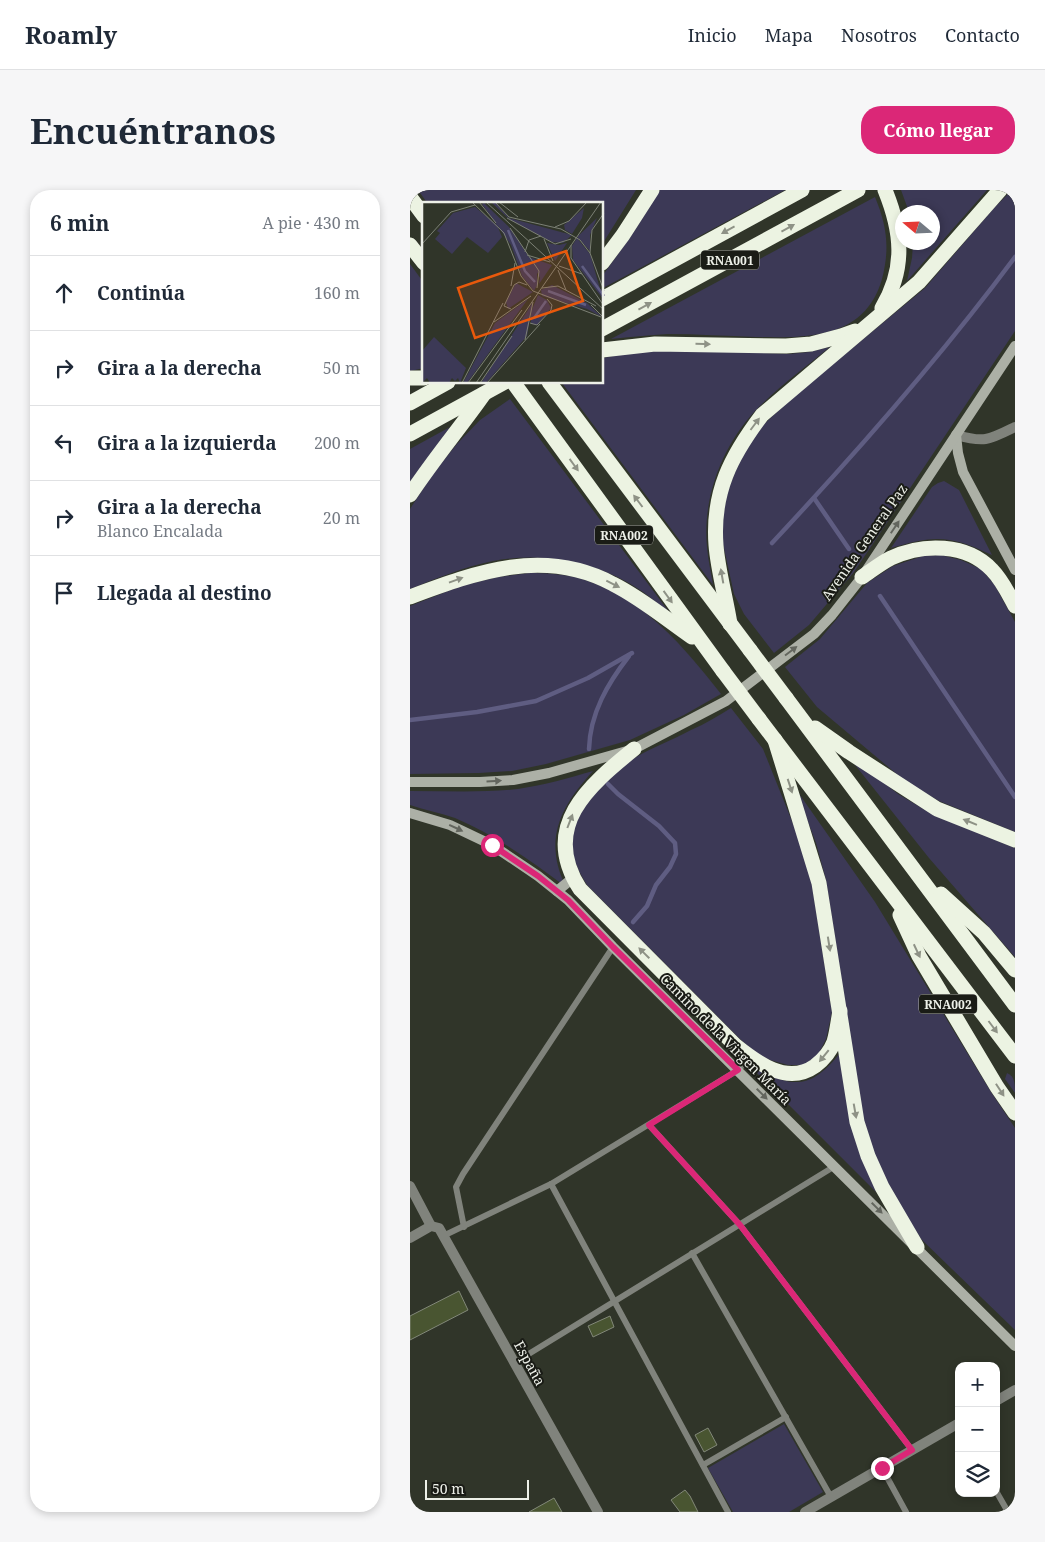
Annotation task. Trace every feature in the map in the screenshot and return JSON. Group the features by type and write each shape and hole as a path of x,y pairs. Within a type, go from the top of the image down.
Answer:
{"highway":[{"path":"604,260 652,190"},
{"name":"RNA001","path":"604,298 802,190"},
{"name":"RNA001","path":"604,328 858,190"},
{"path":"604,350 655,344 786,346 811,344 841,336 870,323 891,293 900,250 898,230 886,190"},
{"path":"730,624 716,546 716,517 727,470 742,442 762,415 919,282 1000,190"},
{"path":"410,197 422,213"},
{"path":"410,245 422,260"},
{"path":"410,403 444,384"},
{"path":"410,434 502,384"},
{"name":"RNA002","path":"514,384 703,645 1015,1056"},
{"name":"RNA002","path":"550,384 1015,1004"},
{"path":"410,495 445,444 465,421 484,394"},
{"path":"862,577 891,558 918,549 940,547 966,553 985,562 1000,579 1015,606"},
{"path":"410,597 462,578 496,569 529,564 559,566 583,572 611,583 638,598 703,645"},
{"path":"802,719 922,801 937,809 1015,840"},
{"path":"775,740 819,882 857,1122 868,1156 882,1187 917,1247"},
{"path":"634,748 605,772 576,807 568,824 564,840 566,859 573,878 580,889 735,1045 751,1057 779,1072 795,1074 809,1070 823,1060 833,1043 840,1011"},
{"name":"RNA002","path":"916,871 984,933 1015,970"},
{"name":"RNA002","path":"890,890 919,956 1015,1113"}],"street":[{"name":"Avenida General Paz","path":"410,782 513,780 549,773 634,748 726,701 814,634 832,615 862,577 1015,346"},
{"path":"993,570 1013,566 963,472 956,435 982,441 1015,427"},
{"name":"Camino de la Virgen María","path":"410,813 450,825 492,845 538,876 568,900 1015,1346"},
{"path":"557,891 573,878"},
{"name":"España","path":"410,1186 438,1230 598,1512"},
{"path":"410,1238 438,1230"},
{"path":"1000,1399 1015,1390"},
{"path":"805,1512 955,1425"},
{"path":"410,1508 412,1512"}],"lane":[{"path":"464,1227 456,1188 463,1174 613,947"},
{"path":"438,1230 464,1227 550,1184 738,1070 751,1057"},
{"path":"649,1125 740,1225 912,1450"},
{"path":"514,1363 835,1166"},
{"path":"550,1184 728,1512"},
{"path":"692,1253 831,1497"},
{"path":"703,1466 786,1417"},
{"path":"882,1468 906,1512"},
{"path":"999,1497 1008,1512"}],"shaded area":[{"path":"418,190 636,190 604,241 604,202 427,202"},
{"path":"660,190 785,190 604,287 604,274 631,236"},
{"path":"901,190 987,190 940,243 940,205 906,205"},
{"path":"1012,190 1015,190 1015,331 854,572 809,625 774,653 744,614 734,594 723,544 723,518 727,493 740,459 761,427 792,398 925,288 994,208"},
{"path":"875,197 886,237 886,257 882,279 874,299 862,314 848,324 832,331 795,337 668,334 611,339"},
{"path":"913,250 934,250 907,281"},
{"path":"410,264 422,280 422,368 410,371"},
{"path":"830,347 786,383 747,420 726,453 718,471 708,508 706,528 713,585 563,384 604,384 604,358 626,354 672,350 789,354"},
{"path":"510,399 672,616 643,592 609,573 571,562 532,557 482,563 410,589 410,509 432,475 456,445 480,420"},
{"path":"450,427 410,482 410,449"},
{"path":"944,481 959,490 992,555 977,548 942,539 931,539 891,548 932,487"},
{"path":"941,555 961,560 981,569 994,584 1015,622 1015,832 939,801 905,781 817,707 785,667 820,639 867,583 893,566 923,556"},
{"path":"529,573 556,574 582,579 604,587 625,598 643,611 677,642 721,694 684,715 630,740 546,764 512,771 410,774 410,606 461,586 498,577"},
{"path":"731,708 763,749 802,846 812,885 832,1012 826,1039 818,1055 804,1065 788,1065 770,1060 756,1053 740,1039 587,885 573,854 572,839 575,824 590,798 612,775 636,757"},
{"path":"844,751 898,794 932,814 1015,848 1015,957 929,858"},
{"path":"593,771 581,784 564,811 558,825 556,854 559,870 566,887 526,858 484,832 455,818 410,805 410,791 518,789"},
{"path":"795,788 875,902 1015,1128 1015,1330 921,1239 887,1184 874,1154 863,1119 826,880 816,843"},
{"path":"840,1053 876,1192 750,1066 777,1078 799,1082 809,1080 819,1074"},
{"path":"1007,1073 1010,1074 1015,1084 1015,1093 1005,1079"},
{"path":"784,1424 823,1492 789,1512 733,1512 708,1468"}],"building":[{"path":"459,1291 468,1310 410,1340 410,1316"},
{"path":"610,1316 614,1327 593,1337 588,1326"},
{"path":"708,1428 717,1445 704,1452 695,1435"},
{"path":"685,1490 698,1512 680,1512 671,1500"},
{"path":"554,1498 562,1512 529,1512"}],"waterway":[{"path":"772,543 897,404 987,295 1015,257"},
{"path":"814,498 849,549"},
{"path":"880,596 1015,797"},
{"path":"410,720 477,712 536,701 588,678 632,653"},
{"path":"589,749 593,723 602,699 607,688 629,656"},
{"path":"608,784 659,826 675,843 676,854 670,867 656,885 647,906 633,922"}],"route":[{"path":"492,845 538,876 568,900 738,1070 649,1125 740,1225 912,1450 882,1468"}]}
